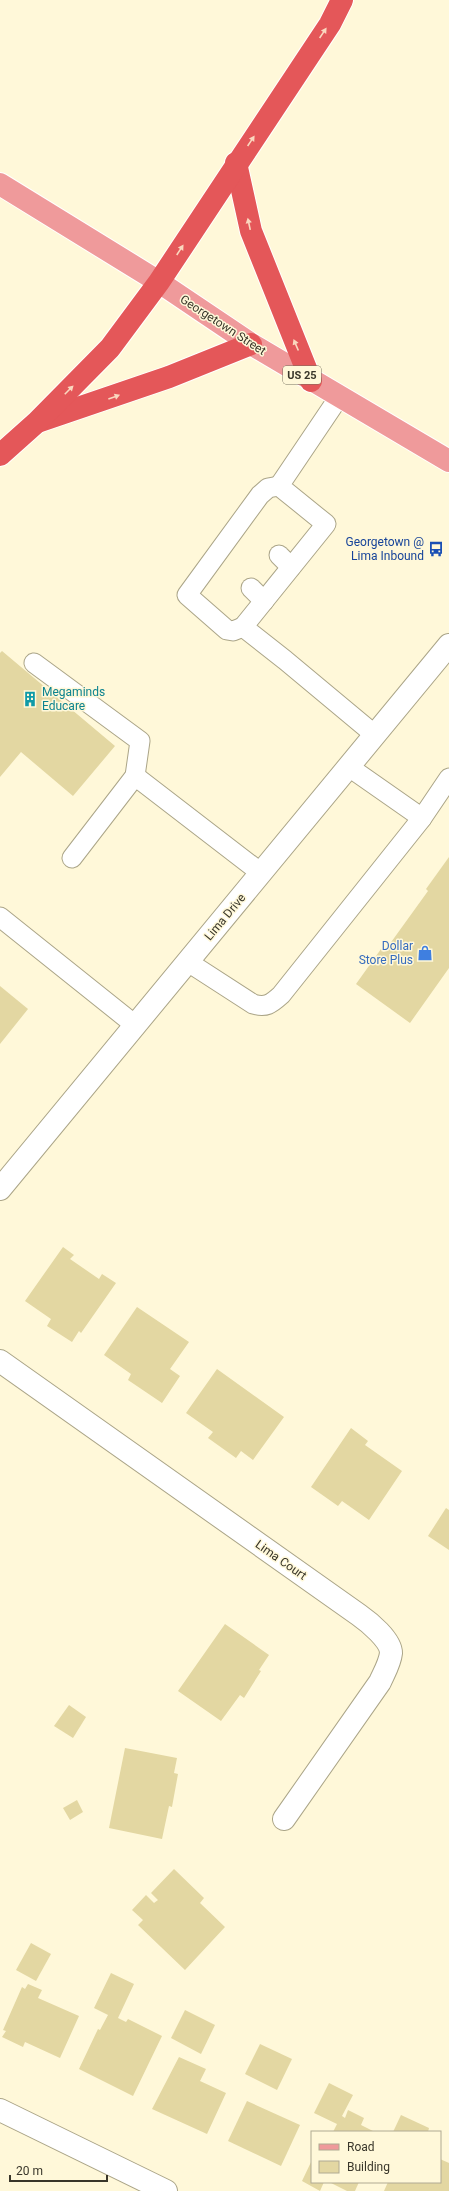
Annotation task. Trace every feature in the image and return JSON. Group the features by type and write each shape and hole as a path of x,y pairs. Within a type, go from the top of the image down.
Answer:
{"highway":[{"path":"0,455 37,422 110,348 158,282 330,24 342,0"},
{"path":"236,163 250,231 311,381"},
{"path":"37,422 169,377 251,344"}],"main road":[{"name":"Georgetown Street","path":"0,184 158,282 251,344 311,381 449,461"}],"street":[{"name":"Lima Drive","path":"1,1186 449,645"},
{"name":"Lima Court","path":"0,1362 359,1615 377,1629 387,1644 391,1651 389,1662 380,1682 284,1819"},
{"path":"0,2110 166,2191"}],"lane":[{"path":"278,486 326,524 285,561 258,594 243,627 233,631 226,630 187,595 247,523 260,495 268,488 278,486 339,397"},
{"path":"243,627 375,735"},
{"path":"34,663 140,741 135,776 72,858"},
{"path":"349,767 422,818"},
{"path":"135,776 261,873"},
{"path":"188,962 253,1004 263,1007 271,1004 281,995 422,818 449,778"},
{"path":"0,917 135,1025"}],"building":[{"name":"Megaminds Educare","path":"2,651 115,746 73,796 21,752 0,777 0,653"},
{"path":"449,857 449,968 410,1023 356,984 381,949 384,952 428,891 426,889"},
{"path":"0,986 28,1009 0,1044"},
{"path":"63,1247 74,1255 70,1259 99,1279 102,1274 116,1283 81,1333 79,1331 72,1342 47,1326 51,1319 25,1301"},
{"path":"137,1307 189,1342 170,1369 180,1376 162,1403 128,1380 131,1374 104,1355"},
{"path":"217,1369 284,1417 253,1460 241,1451 236,1458 208,1438 213,1432 186,1413"},
{"path":"351,1428 368,1441 365,1445 402,1471 369,1520 342,1501 338,1506 311,1487"},
{"path":"446,1508 449,1510 449,1550 428,1536"},
{"path":"225,1624 269,1655 244,1698 240,1695 221,1721 178,1691"},
{"path":"69,1705 86,1717 73,1738 54,1726"},
{"path":"125,1748 177,1758 174,1773 178,1774 172,1807 169,1806 162,1839 109,1828"},
{"path":"77,1800 83,1812 70,1820 63,1808"},
{"path":"174,1869 204,1898 200,1903 225,1927 185,1970 138,1925 143,1920 132,1910 146,1895 154,1903 158,1900 151,1893"},
{"path":"31,1943 51,1954 36,1981 16,1970"},
{"path":"111,1973 134,1984 118,2018 126,2022 128,2019 162,2036 133,2096 79,2069 98,2029 100,2030 108,2015 94,2008"},
{"path":"28,1984 42,1990 38,1998 79,2016 60,2058 25,2042 23,2047 2,2037 6,2031 3,2030 22,1987 25,1989"},
{"path":"185,2010 215,2025 201,2054 171,2038"},
{"path":"260,2044 292,2059 277,2090 245,2074"},
{"path":"179,2057 206,2069 200,2081 226,2093 207,2134 152,2109"},
{"path":"329,2083 353,2095 342,2116 345,2118 348,2110 364,2118 361,2125 373,2131 334,2131 337,2124 314,2113"},
{"path":"247,2101 300,2125 281,2166 228,2141"},
{"path":"401,2115 429,2128 428,2131 393,2131"},
{"path":"441,2159 449,2163 449,2191 384,2191 388,2183 441,2183"},
{"path":"311,2162 311,2183 324,2183 320,2191 302,2181"},
{"path":"331,2183 359,2183 355,2191 347,2191"}],"place":[{"name":"Georgetown @ Lima Inbound","path":"436,549"},
{"name":"Megaminds Educare","path":"30,699"},
{"name":"Dollar Store Plus","path":"425,953"}]}
